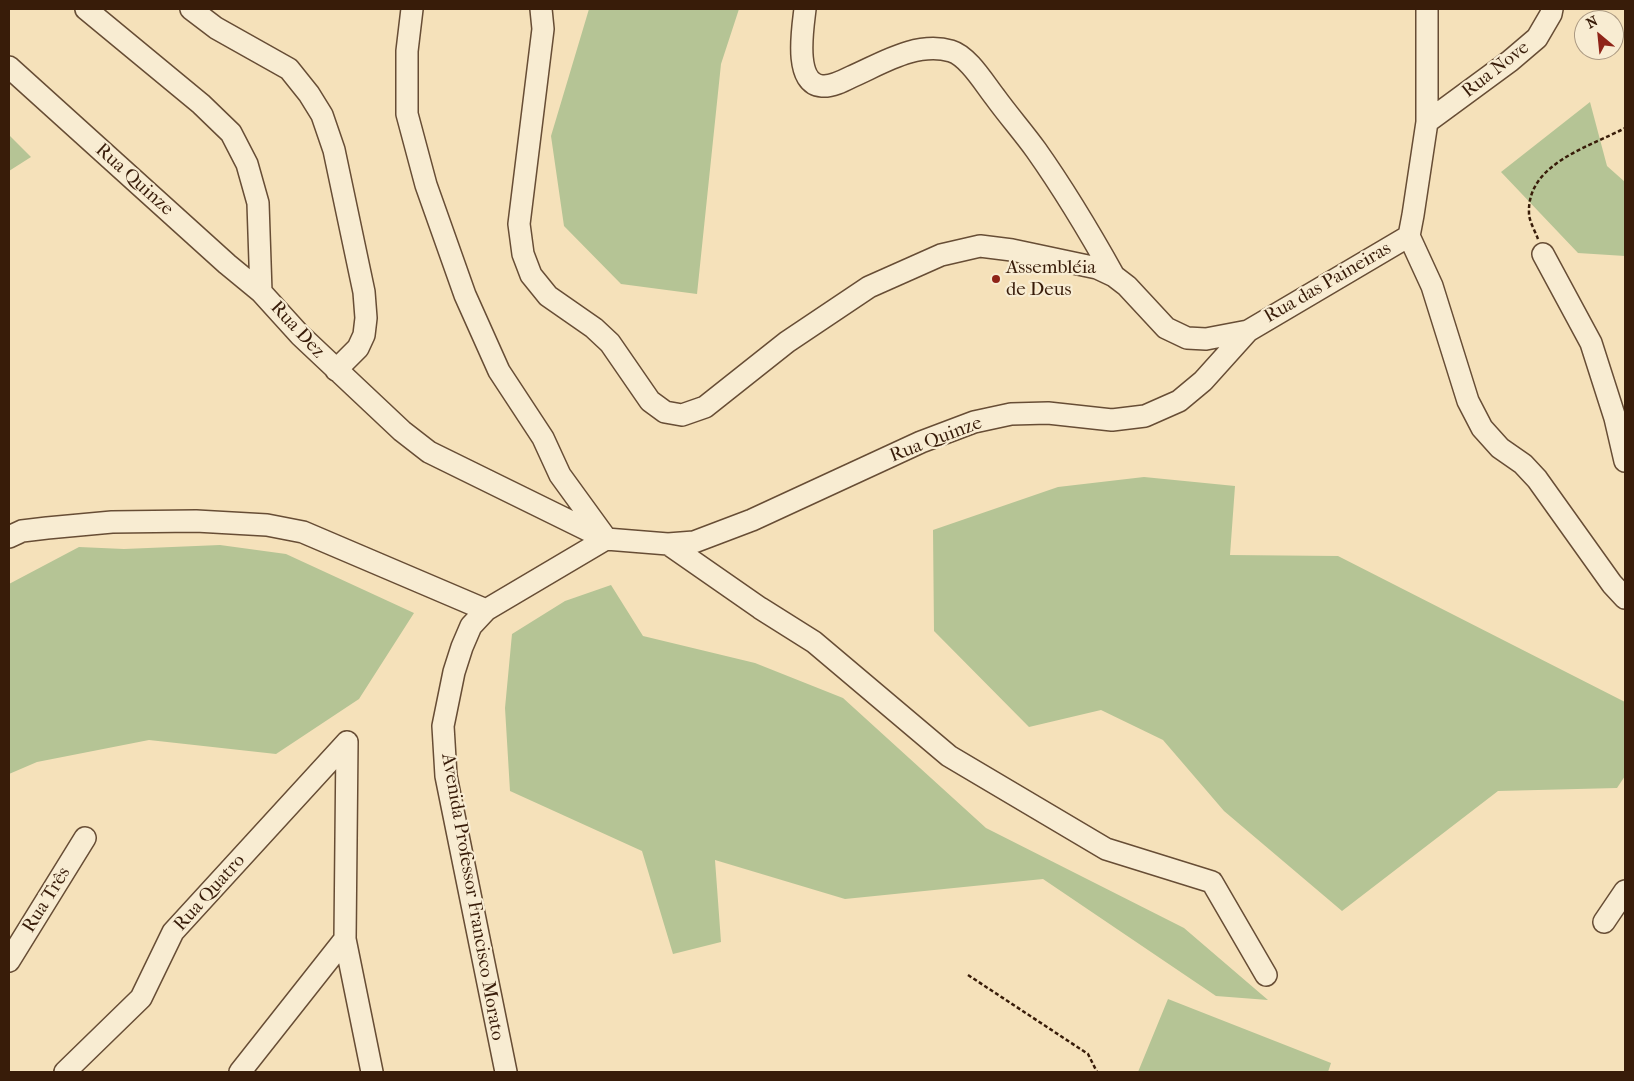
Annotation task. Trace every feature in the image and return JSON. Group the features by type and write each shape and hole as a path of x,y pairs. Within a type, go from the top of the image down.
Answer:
{"street":[{"name":"Rua Dez","path":"86,9 201,104 231,133 248,164 258,202 261,292 300,335 402,432 429,452 606,539"},
{"path":"191,9 216,28 289,69 309,94 322,115 336,159 364,292 366,318 364,335 358,348 336,370"},
{"path":"412,9 407,51 408,114 426,185 464,295 499,372 543,438 560,475 606,539"},
{"path":"541,9 542,29 519,224 523,254 531,275 548,296 594,328 610,343 650,401 665,412 682,414 705,406 787,342 868,287 941,255 980,246 1012,250 1097,268 1114,276 1127,286 1166,328 1186,338 1206,339 1248,331"},
{"path":"804,9 801,43 804,67 811,81 822,86 840,82 905,53 930,48 952,51 969,63 1036,150 1084,224 1114,276"},
{"path":"1427,9 1427,122 1409,236 1432,286 1468,401 1482,428 1500,448 1523,464 1538,479 1612,584 1625,598"},
{"name":"Rua Nove","path":"1427,122 1510,61 1537,38 1552,9"},
{"name":"Rua Quinze","path":"9,67 227,264 261,292"},
{"name":"Rua das Paineiras","path":"1248,331 1409,236"},
{"path":"1543,254 1591,344 1616,418 1625,461"},
{"name":"Rua Quinze","path":"606,539 668,544 694,542 752,520 921,442 974,422 1010,414 1048,413 1112,420 1145,416 1179,401 1203,381 1248,331"},
{"path":"9,537 22,531 112,522 196,520 267,526 303,532 486,610"},
{"name":"Avenida Professor Francisco Morato","path":"506,1072 446,776 443,726 454,672 471,626 486,610 606,539"},
{"path":"668,544 760,608 814,642 949,756 1106,849 1212,882 1266,975"},
{"name":"Rua Quatro","path":"66,1072 141,998 173,932 347,742 345,940"},
{"name":"Rua Três","path":"9,961 85,838"},
{"path":"1604,922 1625,891"},
{"path":"240,1072 345,940"},
{"path":"345,940 372,1072"}],"path":[{"path":"1543,254 1528,214 1532,194 1542,177 1555,164 1625,128"},
{"path":"968,975 1088,1054 1097,1072"}],"green space":[{"path":"589,9 739,9 721,64 697,294 621,284 564,226 551,136"},
{"path":"1590,102 1607,166 1625,182 1625,256 1578,253 1501,172"},
{"path":"9,135 31,157 9,171"},
{"path":"1144,477 1235,486 1230,555 1338,556 1625,702 1625,776 1617,788 1498,791 1342,911 1224,811 1163,740 1101,710 1029,727 934,631 933,530 1058,487"},
{"path":"220,545 286,554 414,613 359,699 276,754 149,740 37,762 9,774 9,584 79,547 124,549"},
{"path":"611,585 643,636 755,663 843,698 986,828 1184,928 1268,1000 1216,996 1043,879 845,899 715,860 721,942 673,954 642,851 510,791 505,708 512,634 565,601"},
{"path":"1168,999 1331,1063 1328,1072 1138,1072"}],"place":[{"name":"Assembléia de Deus","path":"996,279"}]}
